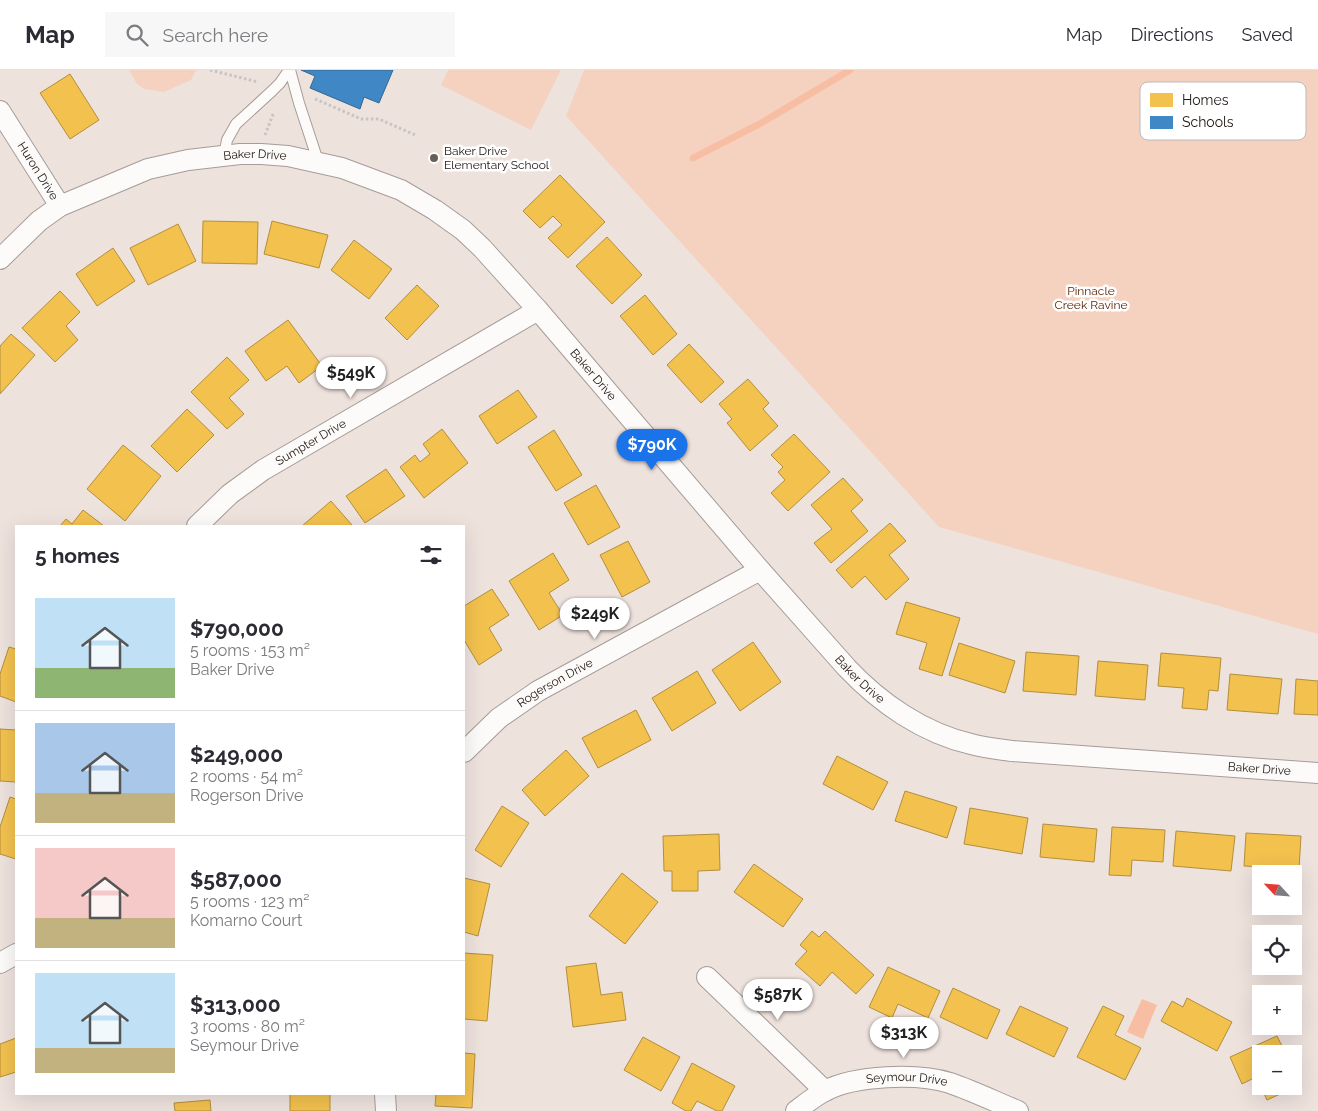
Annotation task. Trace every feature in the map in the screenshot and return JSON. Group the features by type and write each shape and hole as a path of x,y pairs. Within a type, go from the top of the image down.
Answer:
{"street":[{"name":"Huron Drive","path":"0,111 60,206"},
{"name":"Baker Drive","path":"0,259 39,221 60,206 148,169 188,160 261,154 288,156 318,161 342,168 393,187 435,210 463,230 482,248 538,310 760,570 863,684 897,711 933,731 949,737 970,744 1012,751 1318,773"},
{"name":"Sumpter Drive","path":"198,525 230,494 263,470 538,310"},
{"name":"Rogerson Drive","path":"465,751 499,718 538,691 760,570"},
{"path":"0,962 15,954"},
{"path":"707,977 825,1091"},
{"name":"Seymour Drive","path":"796,1111 825,1091 844,1084 906,1077 925,1078 948,1083 1018,1111"},
{"path":"386,1095 386,1111"}],"lane":[{"path":"224,156 227,140 236,124 277,86 290,70"},
{"path":"290,70 318,161"}],"path":[{"path":"210,70 262,83"},
{"path":"309,97 361,119 379,119 415,135"}],"green space":[{"path":"129,70 196,70 191,80 164,92 144,89 137,84"},
{"path":"448,70 561,70 531,130 441,85"},
{"name":"Pinnacle Creek Ravine","path":"584,70 1318,70 1318,634 939,527 566,116"}],"shaded area":[{"path":"1142,999 1157,1005 1143,1039 1127,1032"}],"building: Homes":[{"path":"70,74 99,120 70,139 40,93"},
{"path":"560,175 605,222 568,258 548,238 562,225 553,216 540,228 523,211"},
{"path":"203,221 258,222 257,264 202,263"},
{"path":"272,221 328,235 319,268 264,254"},
{"path":"178,224 196,261 148,285 130,248"},
{"path":"607,237 642,275 612,304 576,266"},
{"path":"354,240 392,269 369,299 331,270"},
{"path":"113,248 135,281 97,306 76,274"},
{"path":"417,285 439,306 407,340 385,318"},
{"path":"60,291 80,312 66,326 78,340 55,362 22,328"},
{"path":"645,295 677,334 653,355 620,316"},
{"path":"288,320 322,366 299,383 287,366 266,381 245,351"},
{"path":"11,334 35,355 0,394 0,346"},
{"path":"689,344 724,382 701,403 667,365"},
{"path":"227,357 249,380 229,398 244,414 227,429 191,392"},
{"path":"748,379 769,403 763,409 778,426 750,451 727,423 732,419 719,404"},
{"path":"518,390 537,417 497,444 479,416"},
{"path":"187,409 214,435 177,472 151,446"},
{"path":"442,429 468,463 424,498 400,467 415,455 420,462 430,454 423,444"},
{"path":"554,430 582,475 556,491 528,447"},
{"path":"794,434 830,472 788,511 771,493 785,480 778,472 783,467 771,455"},
{"path":"123,445 161,476 125,521 87,489"},
{"path":"386,469 405,496 365,523 346,496"},
{"path":"843,478 863,500 851,511 868,531 831,563 814,543 832,529 811,505"},
{"path":"596,485 620,527 588,545 564,503"},
{"path":"331,501 352,525 303,525"},
{"path":"83,510 103,525 61,525 66,519 72,524"},
{"path":"890,523 906,541 889,555 909,579 886,600 865,576 852,588 836,570"},
{"path":"628,541 650,582 622,597 600,555"},
{"path":"553,553 569,580 549,593 563,615 539,630 509,581"},
{"path":"492,589 509,615 489,628 502,650 479,665 465,642 465,605"},
{"path":"906,602 960,618 942,676 919,669 927,643 896,634"},
{"path":"753,642 781,682 740,711 712,670"},
{"path":"959,643 1015,661 1005,693 949,675"},
{"path":"9,647 15,649 15,702 0,696 0,674"},
{"path":"1026,652 1079,656 1076,695 1023,691"},
{"path":"1161,653 1221,658 1218,691 1209,690 1207,710 1182,708 1184,688 1158,686"},
{"path":"1098,661 1148,665 1145,700 1095,696"},
{"path":"697,671 716,703 672,731 652,698"},
{"path":"1230,674 1282,679 1278,714 1227,710"},
{"path":"1296,679 1318,681 1318,715 1294,714"},
{"path":"636,710 651,740 598,768 582,738"},
{"path":"0,729 15,730 15,782 0,781"},
{"path":"566,750 589,776 545,816 522,790"},
{"path":"837,756 888,782 873,810 823,784"},
{"path":"905,791 957,807 947,838 895,821"},
{"path":"10,797 15,799 15,859 0,854 0,827"},
{"path":"502,806 529,823 501,867 475,850"},
{"path":"970,808 1028,818 1022,854 964,844"},
{"path":"1043,824 1097,829 1094,862 1040,857"},
{"path":"1112,827 1165,830 1163,862 1132,860 1131,876 1109,875"},
{"path":"1176,831 1235,836 1231,871 1173,866"},
{"path":"1246,833 1301,836 1299,865 1244,866"},
{"path":"719,834 720,870 698,871 698,891 672,891 672,871 664,871 663,836"},
{"path":"754,864 803,899 783,927 734,892"},
{"path":"622,873 658,902 625,944 589,916"},
{"path":"465,878 490,884 478,936 465,932"},
{"path":"812,931 819,937 825,931 874,975 856,994 832,972 820,986 795,964 807,951 800,945"},
{"path":"465,953 493,955 487,1021 465,1019"},
{"path":"596,963 601,995 622,992 626,1020 573,1027 566,967"},
{"path":"888,967 940,991 928,1018 898,1004 892,1018 869,1007"},
{"path":"953,988 1000,1010 987,1039 940,1017"},
{"path":"1187,998 1232,1022 1217,1051 1161,1021 1172,1001 1183,1007"},
{"path":"1020,1006 1068,1028 1054,1057 1006,1034"},
{"path":"1103,1006 1124,1016 1115,1035 1141,1048 1125,1080 1077,1057"},
{"path":"1277,1036 1282,1045 1257,1045"},
{"path":"643,1037 680,1057 661,1091 624,1070"},
{"path":"15,1038 15,1072 0,1077 0,1044"},
{"path":"1252,1047 1252,1079 1242,1084 1230,1057"},
{"path":"465,1053 475,1054 472,1108 435,1106 436,1095 465,1095"},
{"path":"692,1063 735,1086 722,1111 717,1111 697,1101 691,1111 686,1111 672,1103"},
{"path":"290,1095 330,1095 330,1111 290,1111"},
{"path":"1265,1095 1278,1095 1267,1100"},
{"path":"210,1100 211,1111 175,1111 174,1103"}],"building: Schools":[{"path":"301,70 393,70 379,103 364,97 360,109 310,88 315,76"}],"waterway":[{"path":"693,158 763,122 850,70"}],"place":[{"name":"Baker Drive Elementary School","path":"434,158"}]}
